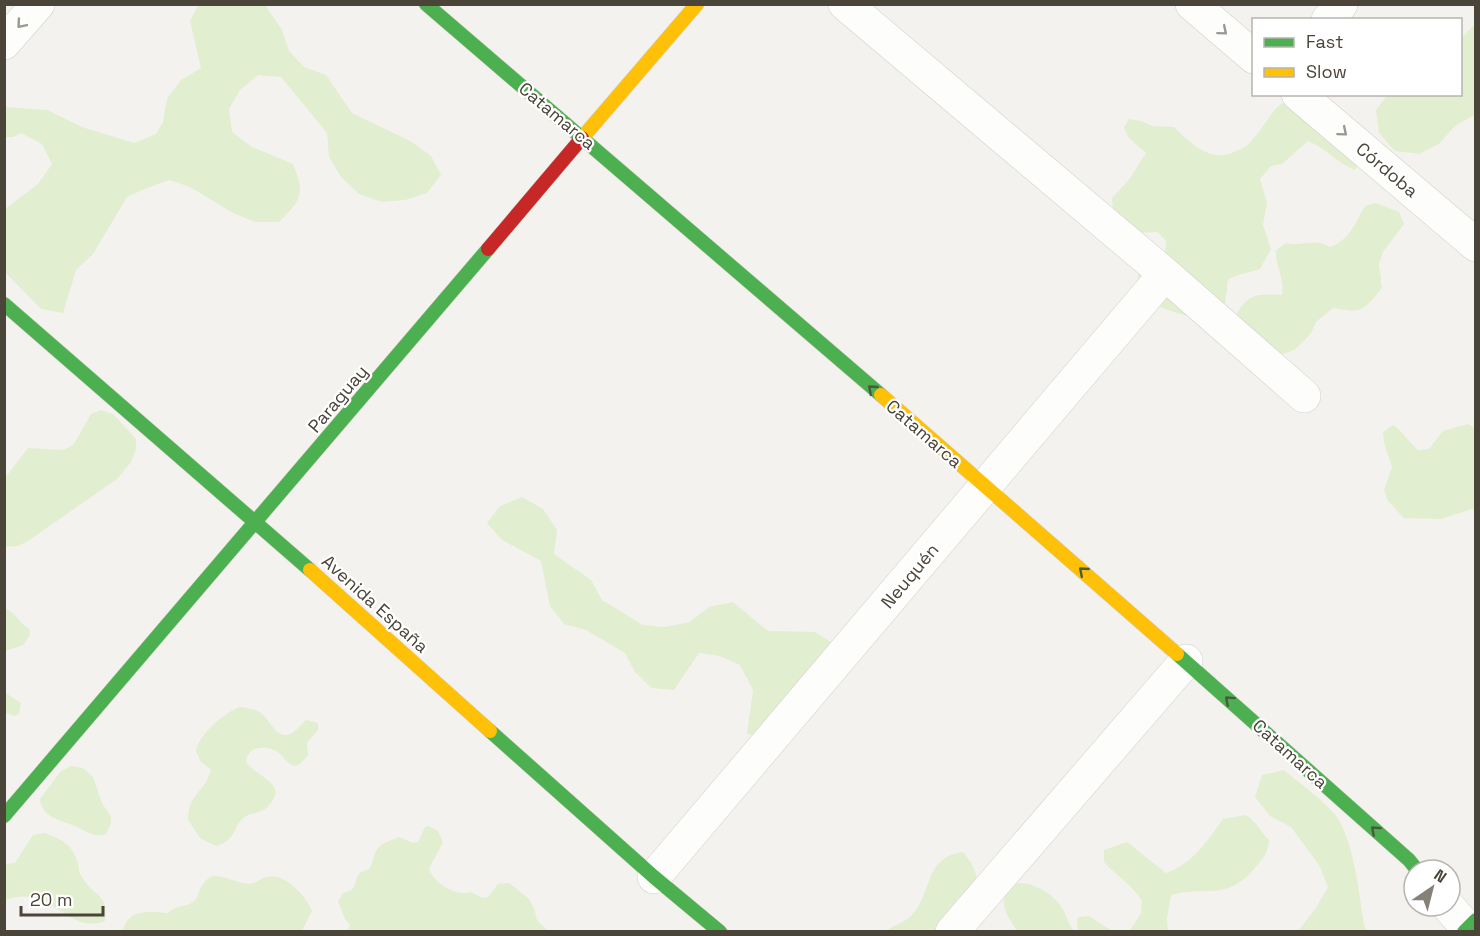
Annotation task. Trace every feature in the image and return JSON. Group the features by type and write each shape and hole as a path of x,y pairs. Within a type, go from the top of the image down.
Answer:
{"street":[{"path":"4,43 38,4"},
{"name":"Catamarca","path":"426,4 1186,661 1407,858"},
{"name":"Paraguay","path":"4,816 697,4"},
{"path":"845,4 1165,274 1304,396"},
{"path":"1192,4 1252,55"},
{"path":"1330,18 1341,4"},
{"name":"Córdoba","path":"1300,96 1476,245"},
{"name":"Neuquén","path":"654,877 1165,274"},
{"name":"Avenida España","path":"4,304 256,522 654,877 720,932"},
{"path":"952,932 1186,661"}],"green space":[{"path":"198,5 265,5 282,30 289,51 304,67 326,75 352,113 412,142 431,156 441,175 427,193 405,200 382,202 359,194 341,177 329,157 327,133 281,77 258,75 240,90 229,109 232,132 252,147 293,164 300,189 293,208 279,222 255,222 233,213 190,187 169,180 147,188 127,197 93,254 76,270 63,313 41,309 5,272 5,209 38,184 52,164 42,144 21,133 13,137 5,137 5,107 47,110 82,127 134,143 156,134 163,122 167,99 181,80 201,68 190,21"},
{"path":"1475,26 1475,116 1455,126 1439,144 1419,154 1395,151 1379,133 1376,110 1386,96 1462,96 1462,37"},
{"path":"1282,103 1305,111 1360,160 1355,170 1308,141 1282,164 1271,166 1260,179 1267,203 1263,225 1271,249 1260,269 1228,280 1225,304 1207,314 1188,316 1173,312 1149,300 1139,287 1139,271 1165,252 1166,241 1158,232 1136,233 1113,210 1112,198 1128,181 1146,153 1129,138 1124,128 1129,119 1152,126 1174,127 1201,150 1225,155 1249,144"},
{"path":"1376,203 1399,212 1404,224 1383,252 1379,264 1382,288 1366,306 1356,310 1333,308 1316,322 1311,333 1303,342 1294,350 1283,354 1273,350 1235,317 1249,299 1260,295 1282,295 1276,250 1286,243 1313,242 1330,247 1337,244 1351,230 1365,206"},
{"path":"101,410 113,414 136,439 136,450 131,462 117,479 28,541 18,546 5,547 5,478 28,448 64,450 74,444 91,414"},
{"path":"1468,424 1475,429 1475,508 1441,519 1404,518 1388,501 1384,490 1392,467 1383,432 1393,425 1418,450 1429,449 1443,431"},
{"path":"522,497 543,509 557,530 554,554 591,580 602,600 643,625 665,627 690,622 709,607 733,602 768,631 815,632 834,644 768,737 747,734 753,690 740,665 720,656 699,653 674,690 651,688 635,672 625,653 586,630 564,624 550,606 541,561 502,540 487,523 500,506"},
{"path":"5,608 29,629 30,635 23,645 5,651"},
{"path":"4,692 21,703 19,714 14,716 5,712"},
{"path":"239,707 259,712 282,734 292,733 306,720 318,723 318,730 307,743 308,755 295,766 289,764 279,753 271,749 261,747 250,753 246,762 275,788 273,800 262,811 246,816 229,839 217,846 201,839 188,820 193,799 211,770 201,762 196,751 207,731 226,714"},
{"path":"71,766 83,768 93,777 102,803 111,817 106,834 94,835 86,832 58,820 44,810 40,799 61,771"},
{"path":"1284,770 1327,806 1343,828 1352,854 1367,931 1298,931 1316,908 1328,887 1319,865 1291,827 1270,816 1255,797 1262,775"},
{"path":"1246,815 1269,840 1264,856 1244,879 1234,886 1215,891 1183,892 1171,895 1167,918 1168,931 1130,931 1141,913 1142,901 1134,890 1104,862 1104,850 1127,842 1166,873 1192,858 1223,819"},
{"path":"428,826 438,831 443,842 429,869 441,884 452,891 471,892 482,898 488,897 498,884 509,883 528,898 537,920 548,931 344,931 348,930 350,925 338,901 343,893 352,890 359,874 368,870 378,848 399,837 413,843 418,842 425,827"},
{"path":"44,833 61,840 73,852 81,875 103,900 105,921 92,924 80,922 35,898 21,897 5,900 5,864 15,863 33,835"},
{"path":"963,852 975,872 975,884 967,894 958,898 940,931 886,932 910,917 917,908 930,878 941,861"},
{"path":"212,876 249,884 266,877 281,878 289,882 301,894 312,911 302,931 123,931 130,918 135,915 147,912 168,913 190,904 195,900 207,879"},
{"path":"1018,883 1041,889 1056,900 1074,931 1017,931 1006,911 1004,900 1006,894"},
{"path":"1089,916 1112,931 1080,931 1077,928 1078,917"}],"traffic: fast":[{"path":"426,4 881,395"},
{"path":"4,816 488,249"},
{"path":"4,304 310,570"},
{"path":"1177,654 1407,858"},
{"path":"490,731 654,877 720,932"},
{"path":"1464,932 1476,920"}],"traffic: slow":[{"path":"582,138 697,4"},
{"path":"881,395 1177,654"},
{"path":"310,570 490,731"}],"traffic: jam":[{"path":"488,249 582,138"}]}
